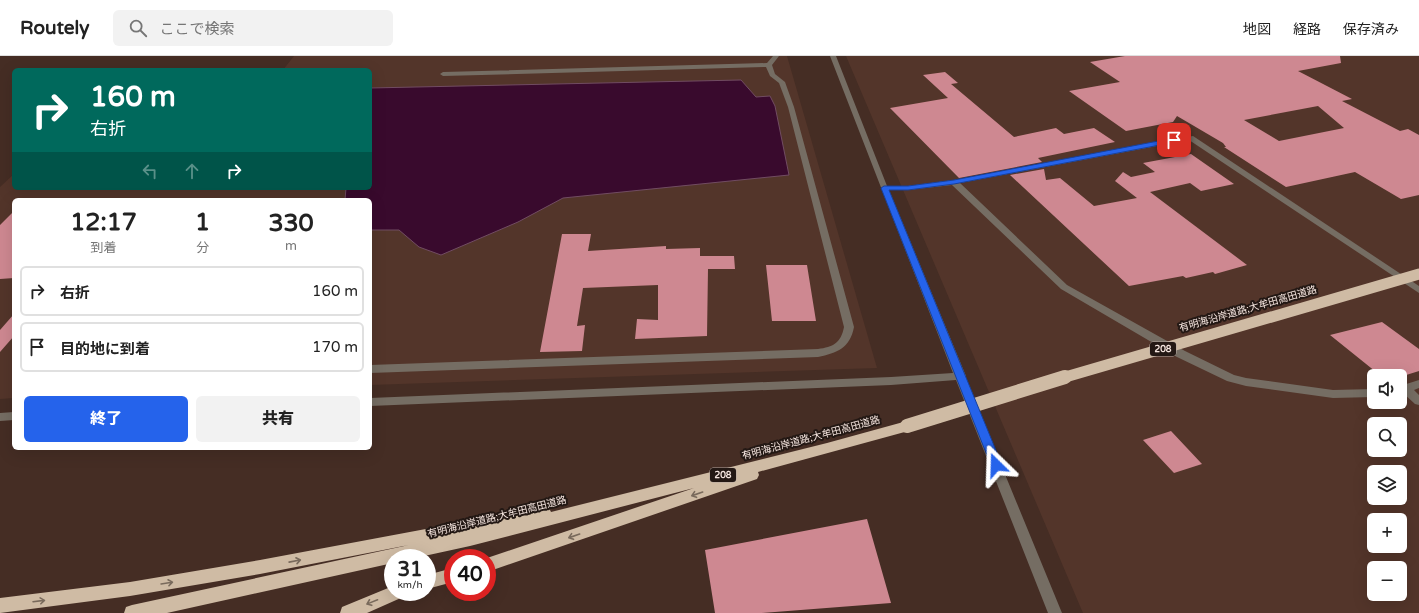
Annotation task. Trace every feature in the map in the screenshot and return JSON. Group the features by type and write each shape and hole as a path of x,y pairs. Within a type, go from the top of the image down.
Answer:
{"highway":[{"name":"有明海沿岸道路;大牟田高田道路","path":"132,613 470,539 827,449 1075,374 1419,274"},
{"path":"496,561 827,449"},
{"path":"0,606 130,589 260,568 501,520 620,500"},
{"path":"348,613 384,598"}],"street":[{"path":"443,74 768,65 777,58 776,56"},
{"path":"833,56 884,188 961,376 1055,613"},
{"path":"372,369 818,353 838,347 845,342 849,326 791,107 782,82 772,75 768,65"},
{"path":"884,188 908,188 954,182 1190,138 1419,290"},
{"path":"954,182 1064,287 1181,354 1231,378 1246,382 1332,394 1367,393"},
{"path":"372,402 883,382 961,376"},
{"path":"1407,388 1419,384"},
{"path":"1407,392 1419,401"},
{"path":"0,417 12,416"}],"shaded area":[{"path":"294,56 787,56 877,368 372,385 372,198 12,198 12,398 0,399 0,187 12,176 12,190 372,190 372,68 285,68"},
{"path":"846,56 1419,56 1419,613 1083,613"},
{"path":"741,80 756,97 770,96 775,106 789,175 563,198 518,222 441,255 419,247 399,230 372,230 372,198 345,198 346,190 372,190 372,88"}],"building":[{"path":"1125,56 1340,56 1341,63 1298,71 1352,99 1342,101 1400,131 1408,129 1419,135 1419,195 1401,199 1355,172 1286,187 1224,147 1226,147 1223,143 1177,116 1173,122 1126,131 1069,91 1120,82 1090,62","holes":["1318,106 1344,128 1279,141 1244,120"]},
{"path":"945,72 958,83 951,84 1014,137 1056,128 1064,134 1094,128 1115,142 1038,158 1042,162 959,178 890,108 948,98 923,75"},
{"path":"1191,154 1234,184 1201,191 1190,183 1150,192 1247,265 1215,274 1213,272 1186,278 1183,276 1129,286 1010,175 1044,169 1046,180 1060,178 1094,206 1137,198 1115,181 1123,172 1131,177 1155,172 1143,163"},
{"path":"12,213 12,278 0,279 0,225"},
{"path":"562,234 591,234 588,251 666,246 666,249 700,248 700,256 734,256 735,269 708,269 707,336 635,339 637,319 658,320 658,285 583,288 577,326 585,325 582,351 540,352"},
{"path":"766,265 807,265 816,321 772,321"},
{"path":"12,316 12,338 0,352 0,330"},
{"path":"1382,322 1419,349 1419,371 1407,375 1407,369 1372,369 1330,335"},
{"path":"1171,431 1202,464 1174,473 1143,440"},
{"path":"867,519 891,603 762,613 715,613 705,550"}],"route":[{"path":"996,465 884,188 908,188 943,182 954,182 1174,140"}]}
